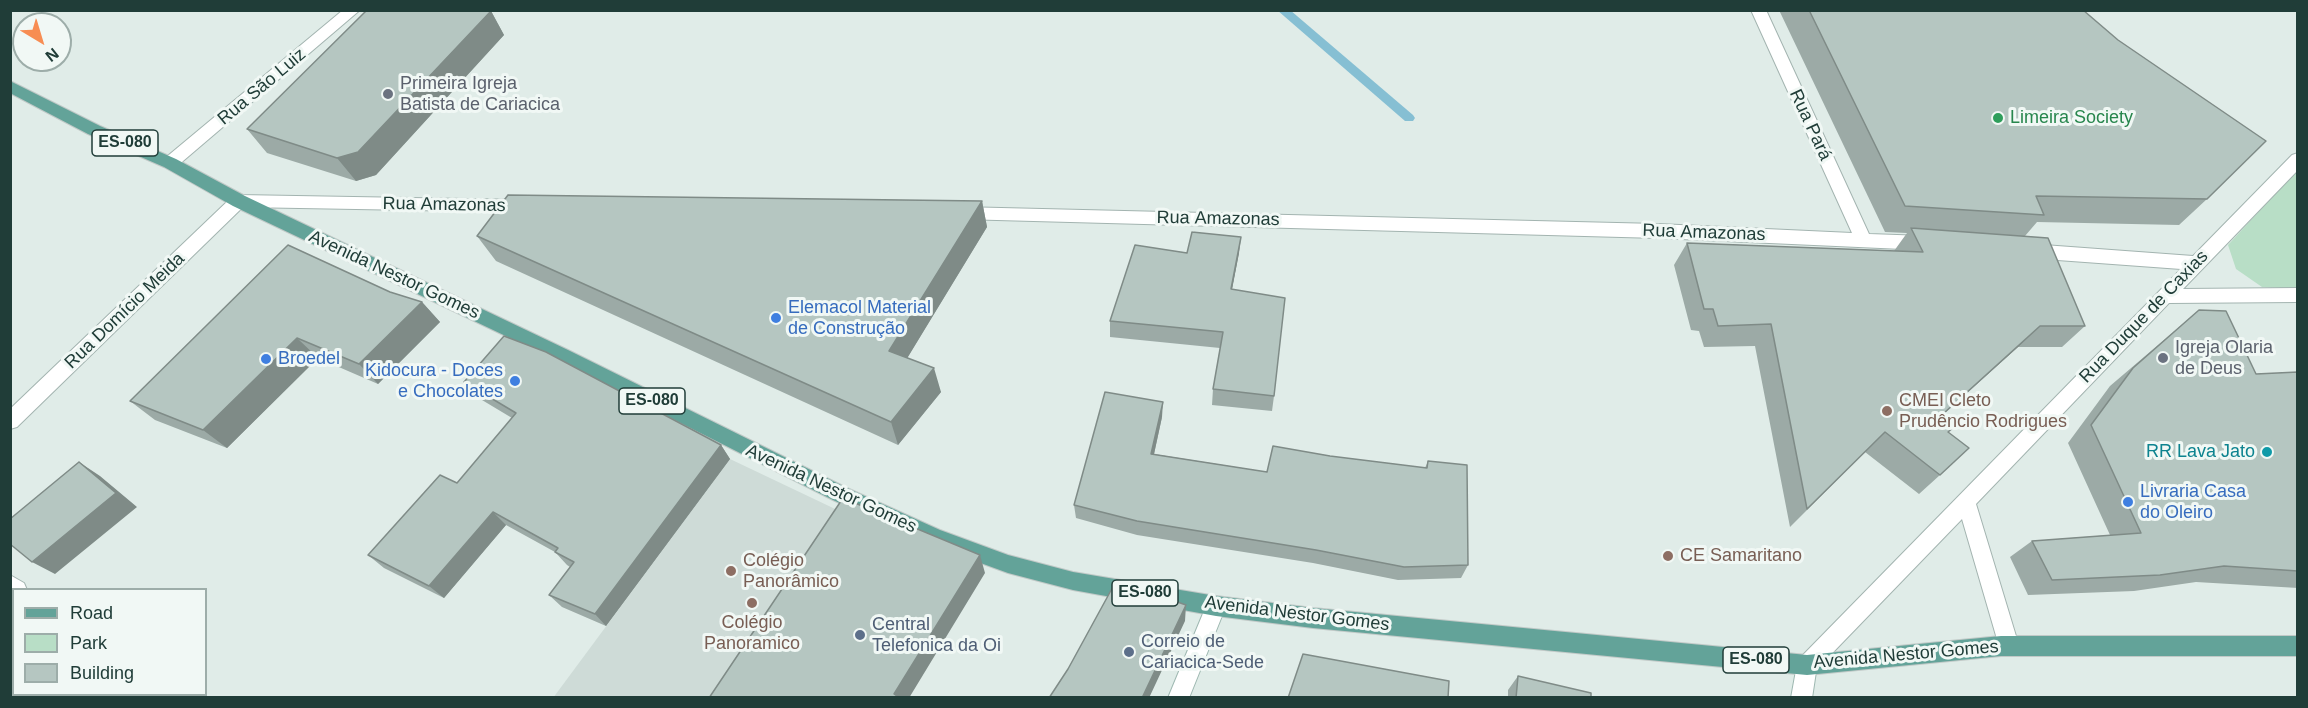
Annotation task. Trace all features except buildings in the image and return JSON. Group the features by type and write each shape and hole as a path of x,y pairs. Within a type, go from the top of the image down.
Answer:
{"main road":[{"name":"Avenida Nestor Gomes","path":"10,86 94,130 170,163 239,201 562,355 829,489 934,537 1008,564 1073,581 1216,606 1313,618 1807,665 2009,646 2298,646"}],"street":[{"name":"Rua São Luiz","path":"170,163 353,10"},
{"name":"Rua Pará","path":"1758,10 1863,239"},
{"name":"Rua Duque de Caxias","path":"1807,665 2298,159"},
{"name":"Rua Amazonas","path":"239,201 545,206"},
{"name":"Rua Domício Meida","path":"10,421 239,201"},
{"name":"Rua Amazonas","path":"947,213 1658,231 1863,239 1946,245"},
{"path":"2018,250 2196,263"},
{"path":"2164,296 2298,295"},
{"path":"1966,501 2009,646"},
{"path":"1178,698 1216,606"},
{"path":"1801,698 1807,665"}],"shaded area":[{"name":"Colégio Panorâmico","path":"730,459 852,517 732,697 553,698"}],"green space":[{"path":"2297,170 2297,289 2262,287 2236,269 2228,245"}],"waterway":[{"path":"1282,10 1409,118"}],"place":[{"name":"Primeira Igreja Batista de Cariacica","path":"388,94"},
{"name":"Limeira Society","path":"1998,118"},
{"name":"Elemacol Material de Construção","path":"776,318"},
{"name":"Igreja Olaria de Deus","path":"2163,358"},
{"name":"Broedel","path":"266,359"},
{"name":"Kidocura - Doces e Chocolates","path":"515,381"},
{"name":"CMEI Cleto Prudêncio Rodrigues","path":"1887,411"},
{"name":"RR Lava Jato","path":"2267,452"},
{"name":"Livraria Casa do Oleiro","path":"2128,502"},
{"name":"CE Samaritano","path":"1668,556"},
{"name":"Colégio Panorâmico","path":"731,571"},
{"name":"Colégio Panoramico","path":"752,603"},
{"name":"Central Telefonica da Oi","path":"860,635"},
{"name":"Correio de Cariacica-Sede","path":"1129,652"}]}
